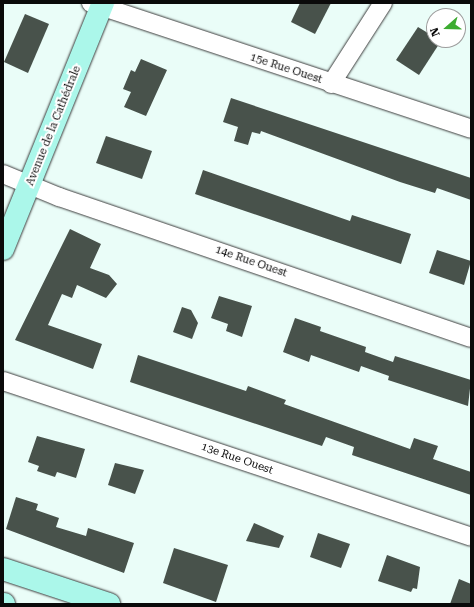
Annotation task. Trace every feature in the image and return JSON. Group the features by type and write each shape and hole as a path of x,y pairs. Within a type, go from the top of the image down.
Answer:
{"street":[{"path":"331,84 382,3"},
{"name":"15e Rue Ouest","path":"98,5 331,84 471,129"},
{"name":"Avenue de la Cathédrale","path":"3,249 31,186 98,5"},
{"name":"14e Rue Ouest","path":"3,174 31,186 471,338"},
{"name":"13e Rue Ouest","path":"3,381 471,537"},
{"path":"3,569 109,604"}],"building":[{"path":"300,3 331,3 315,34 291,22"},
{"path":"25,14 49,24 28,73 4,62"},
{"path":"418,27 426,32 426,48 436,48 419,75 396,60"},
{"path":"141,59 167,70 146,116 124,107 131,92 123,89 131,70 135,72"},
{"path":"231,98 471,178 471,200 437,188 435,193 400,182 261,131 260,134 252,132 248,145 234,141 238,127 223,122"},
{"path":"106,136 152,151 142,179 96,163"},
{"path":"203,170 350,221 352,215 411,234 401,264 195,194"},
{"path":"70,229 101,244 90,268 109,275 117,284 106,298 77,285 72,298 62,294 48,325 102,344 93,369 15,340"},
{"path":"437,250 471,261 464,285 429,273"},
{"path":"219,296 252,306 242,337 226,331 228,324 211,318"},
{"path":"182,307 191,310 198,323 192,339 173,332"},
{"path":"295,318 321,327 320,331 366,347 365,352 393,362 395,356 471,380 468,406 388,380 389,376 361,366 359,372 311,355 309,362 283,352"},
{"path":"138,355 246,391 248,386 286,400 284,404 410,449 414,438 438,446 433,459 471,472 471,495 352,455 354,447 326,437 322,446 130,382"},
{"path":"37,436 85,449 76,478 57,472 55,477 37,471 39,466 28,462"},
{"path":"115,463 144,470 135,494 108,485"},
{"path":"16,497 38,504 36,510 59,518 56,527 86,536 88,528 134,543 124,573 6,529"},
{"path":"254,523 284,536 279,548 246,541"},
{"path":"318,533 350,544 341,568 310,557"},
{"path":"174,548 228,565 216,602 163,583"},
{"path":"387,555 420,567 417,589 413,588 411,592 378,581"},
{"path":"459,579 471,584 471,604 450,604"}]}
